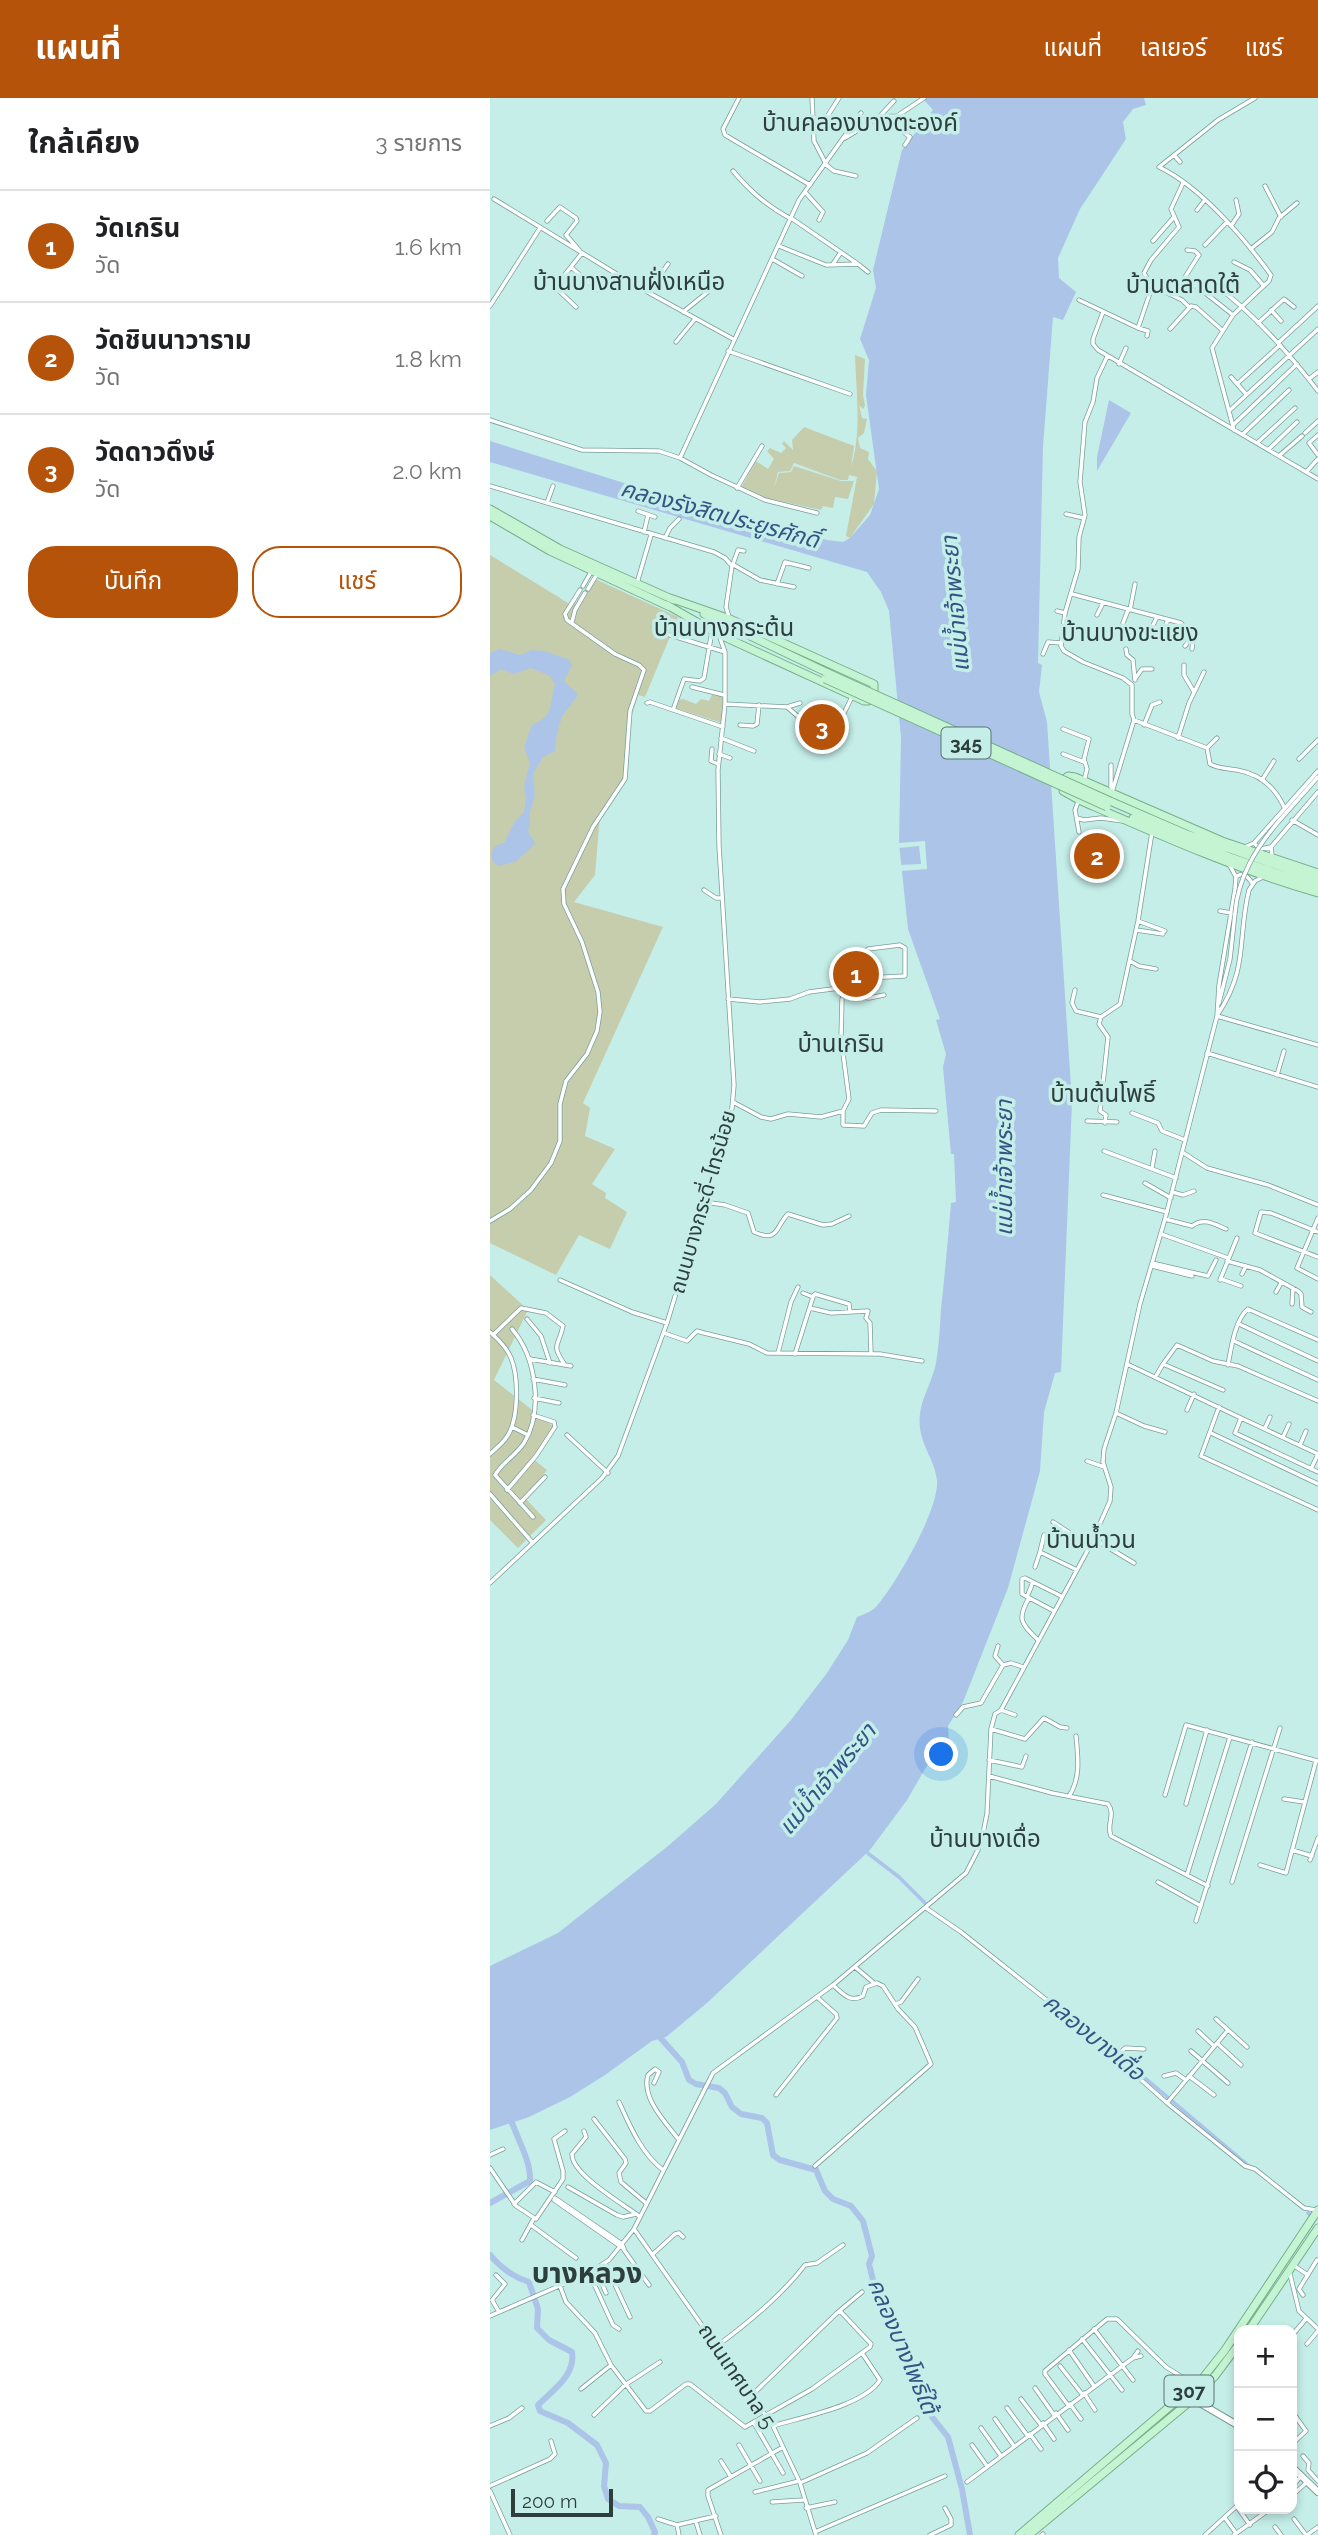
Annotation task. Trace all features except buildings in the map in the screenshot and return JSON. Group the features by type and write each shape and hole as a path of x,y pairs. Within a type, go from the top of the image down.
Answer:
{"main road":[{"name":"345","path":"490,509 560,549 637,583 668,601"},
{"name":"345","path":"490,516 538,545 594,573 668,601 826,676 1110,798 1183,836 1318,887"},
{"path":"668,601 730,620 874,684 876,692 868,701 852,696 690,620 668,601"},
{"path":"1318,873 1234,846 1110,798 1084,780 1071,775 1063,780 1063,790 1079,800 1215,858 1318,893"},
{"name":"345","path":"1183,836 1318,880"},
{"path":"1183,836 1222,841"},
{"path":"1183,836 1215,858"},
{"name":"307","path":"1039,2534 1081,2487 1195,2385 1225,2350 1318,2210"},
{"path":"1252,2325 1318,2228"},
{"name":"307","path":"1019,2535 1193,2399 1234,2351"},
{"path":"1012,2535 1063,2494 1081,2487"}],"street":[{"path":"739,98 723,129 725,135 810,185"},
{"path":"813,98 814,141 825,164 834,171 856,176"},
{"path":"813,117 825,120 839,98"},
{"path":"893,120 924,98"},
{"path":"1234,427 1212,356 1212,348 1233,315 1269,281 1271,275 1252,248 1193,188 1159,167 1231,111 1255,98"},
{"path":"843,139 878,118 894,102"},
{"path":"680,458 794,211 861,114"},
{"path":"878,118 893,120 909,137 905,145"},
{"path":"1174,155 1180,162"},
{"path":"733,172 750,186 759,200 841,251 868,272"},
{"path":"1138,328 1152,287 1144,273 1151,260 1180,225 1171,209 1184,182"},
{"path":"1265,186 1281,216"},
{"path":"805,192 823,212 819,220"},
{"path":"494,199 643,290 733,339"},
{"path":"1197,210 1204,201"},
{"path":"1205,245 1239,214 1236,201"},
{"path":"1252,248 1272,232 1281,216 1297,203"},
{"path":"547,221 561,206 576,218 577,221 566,235 581,252"},
{"path":"1153,241 1174,217"},
{"path":"490,306 541,228"},
{"path":"778,246 826,265 859,265"},
{"path":"1186,250 1195,251 1199,255 1185,277 1233,315"},
{"path":"833,264 841,251"},
{"path":"576,307 555,288 581,252"},
{"path":"773,259 802,276"},
{"path":"1234,262 1250,271 1264,286"},
{"path":"643,290 648,282 654,284 668,264"},
{"path":"571,267 597,290 603,286"},
{"path":"683,312 709,291 693,282"},
{"path":"1213,283 1241,306 1290,355 1317,388"},
{"path":"1165,292 1182,300 1189,307 1196,307 1222,330"},
{"path":"1258,323 1284,299 1294,307"},
{"path":"1079,300 1148,331 1147,336"},
{"path":"1237,384 1318,306"},
{"path":"1170,329 1189,307"},
{"path":"1271,310 1281,321"},
{"path":"1103,312 1093,344 1107,357 1234,427 1318,479"},
{"path":"676,342 695,319"},
{"path":"1228,411 1318,329"},
{"path":"1119,364 1126,348"},
{"path":"728,351 850,394"},
{"path":"1107,357 1097,378 1084,429 1080,484 1084,518 1079,537 1078,569 1065,613 1061,643 1064,651 1093,667 1133,682"},
{"path":"1234,427 1297,364"},
{"path":"1309,380 1318,372"},
{"path":"1231,377 1246,394"},
{"path":"1243,434 1289,390"},
{"path":"1199,409 1203,402"},
{"path":"1257,443 1295,408"},
{"path":"490,420 576,449 659,451 680,458 765,500 817,513"},
{"path":"1280,456 1318,421"},
{"path":"1269,449 1297,422"},
{"path":"1307,471 1318,457 1309,443 1318,435"},
{"path":"737,488 762,446"},
{"path":"547,503 553,486"},
{"path":"492,487 714,552 754,577 794,587"},
{"path":"638,511 655,517"},
{"path":"1066,514 1084,518"},
{"path":"644,532 648,515"},
{"path":"665,538 679,519"},
{"path":"637,583 652,534"},
{"path":"730,620 726,607 732,563 738,550 744,551"},
{"path":"777,584 785,562 809,568"},
{"path":"490,1221 510,1209 531,1190 556,1152 562,1134 560,1112 563,1090 570,1074 590,1047 599,1023 598,992 582,942 564,904 563,889 593,827 625,779 630,711 644,670 615,654 572,623 572,616 594,573"},
{"path":"1123,623 1135,584"},
{"path":"1072,594 1182,624 1194,644 1192,649"},
{"path":"1097,615 1102,603"},
{"path":"709,612 720,612 726,607"},
{"path":"1057,611 1065,613"},
{"path":"1152,627 1157,617"},
{"path":"682,639 690,620"},
{"path":"1161,634 1168,620"},
{"path":"673,710 684,679 703,680 715,632"},
{"name":"ถนนบางกระดี่-ไทรน้อย","path":"490,1583 608,1473 621,1450 667,1324 733,1102 718,764 725,704 725,652 715,632"},
{"path":"670,635 725,652 739,644"},
{"path":"1185,646 1191,638"},
{"path":"1043,654 1048,642 1061,643"},
{"path":"1110,798 1134,720 1133,660 1127,655 1126,649"},
{"path":"1093,667 1096,658"},
{"path":"1184,665 1184,675 1194,692"},
{"path":"1133,682 1142,669 1152,669"},
{"path":"1178,738 1204,672"},
{"path":"692,687 724,695"},
{"path":"787,707 801,719 842,717 852,696"},
{"path":"1144,724 1152,705 1160,702"},
{"path":"647,703 723,727"},
{"path":"725,704 787,707 800,704"},
{"path":"740,725 757,724 759,705"},
{"path":"1134,720 1207,748"},
{"path":"1063,729 1089,739 1084,762 1087,769 1084,780"},
{"path":"721,738 754,751"},
{"path":"1207,748 1217,738"},
{"path":"1299,759 1318,740"},
{"path":"1207,748 1210,764 1240,770 1262,780 1277,793 1284,807"},
{"path":"712,749 710,761 718,764"},
{"path":"719,754 730,758"},
{"path":"1063,754 1084,762"},
{"path":"1262,780 1274,761"},
{"path":"1110,798 1111,765"},
{"path":"1234,846 1244,847 1254,843 1318,771"},
{"path":"1233,913 1247,868 1264,839 1318,777"},
{"path":"1254,843 1260,849 1270,847 1318,792"},
{"path":"1079,800 1075,810 1079,832"},
{"path":"1077,818 1128,821"},
{"path":"1292,820 1318,835"},
{"path":"1105,1123 1106,1115 1100,1111 1108,1037 1099,1024 1101,1017 1120,1003 1138,921 1152,832"},
{"path":"1270,847 1275,859"},
{"path":"1219,1005 1219,985 1232,927 1236,877 1228,863"},
{"path":"1236,877 1246,875 1252,883"},
{"path":"1217,1016 1231,995 1236,979 1248,894 1252,883 1265,877"},
{"path":"704,890 716,898 722,898"},
{"path":"1220,911 1233,913"},
{"path":"1136,930 1164,932 1138,921"},
{"path":"490,2316 596,2270 622,2247 634,2229 637,2215 679,2140 706,2083 719,2068 855,1967 956,1884 974,1859 987,1813 991,1728 995,1714 1001,1710 1094,1539 1111,1497 1110,1483 1104,1467 1104,1449 1116,1413 1146,1286 1217,1016 1234,933 1232,927"},
{"path":"728,999 760,1002 790,999 809,992 840,988 867,948 900,945 905,948 905,976 847,979"},
{"path":"1130,961 1139,966 1156,969"},
{"path":"840,988 843,1031"},
{"path":"1075,990 1072,1003 1074,1009 1101,1017"},
{"path":"842,997 869,998 884,995"},
{"path":"842,997 841,1038 849,1099 843,1111 843,1125 864,1126 872,1112 881,1110 936,1111"},
{"path":"1217,1016 1318,1045"},
{"path":"1277,1075 1284,1051"},
{"path":"1207,1053 1318,1087"},
{"path":"1093,1093 1103,1095"},
{"path":"733,1102 761,1117 771,1119 788,1114 821,1117 843,1111"},
{"path":"1132,1113 1158,1124 1161,1131 1185,1140"},
{"path":"1087,1121 1117,1122"},
{"path":"1152,1168 1155,1150"},
{"path":"1104,1152 1176,1178"},
{"path":"1182,1152 1207,1168 1268,1185 1318,1205"},
{"path":"1145,1183 1171,1198"},
{"path":"1172,1192 1183,1195 1194,1191"},
{"path":"1103,1195 1167,1212"},
{"path":"705,1202 744,1211 750,1216 754,1232 769,1236 775,1234 788,1214 823,1225 849,1216"},
{"path":"1315,1231 1271,1213 1261,1212 1255,1233 1318,1257"},
{"path":"1318,1217 1315,1231 1297,1268 1318,1279"},
{"path":"1165,1219 1192,1226 1196,1222 1206,1221 1226,1229"},
{"path":"1161,1234 1260,1270 1300,1293 1302,1307 1311,1312"},
{"path":"1237,1238 1221,1279 1241,1286"},
{"path":"1152,1265 1208,1276 1216,1260"},
{"path":"1152,1265 1192,1276"},
{"path":"1242,1274 1245,1266"},
{"path":"560,1280 642,1317 667,1324"},
{"path":"1276,1292 1280,1283"},
{"path":"778,1353 791,1302 798,1287"},
{"path":"1292,1304 1293,1289"},
{"path":"803,1293 834,1298 849,1304 850,1312"},
{"path":"795,1354 813,1296"},
{"path":"490,1454 507,1437 512,1427 516,1404 513,1365 508,1352 492,1334 521,1308 546,1313 563,1326 556,1344 558,1355 565,1365"},
{"path":"810,1308 822,1312 868,1311 866,1318 870,1323 871,1354"},
{"path":"1228,1364 1243,1312 1251,1310 1318,1340"},
{"path":"527,1319 541,1336 550,1363"},
{"path":"1239,1324 1318,1361"},
{"path":"512,1329 524,1344 530,1359 533,1415 528,1435 517,1452 496,1472 495,1478 533,1517"},
{"path":"664,1333 687,1341 698,1331 749,1344 767,1353 891,1355 922,1361"},
{"path":"1233,1341 1318,1380"},
{"path":"1158,1378 1177,1345 1213,1361 1238,1366 1318,1401"},
{"path":"530,1359 571,1366"},
{"path":"1165,1363 1223,1390"},
{"path":"1127,1364 1318,1454 1311,1469"},
{"path":"533,1379 565,1385"},
{"path":"1188,1410 1194,1394"},
{"path":"534,1398 559,1403"},
{"path":"1218,1409 1201,1455 1318,1510"},
{"path":"1116,1413 1164,1432"},
{"path":"507,1490 536,1456 555,1427 554,1422 533,1415"},
{"path":"1265,1428 1270,1417"},
{"path":"1241,1418 1235,1433 1318,1472"},
{"path":"1283,1437 1289,1424"},
{"path":"512,1427 528,1435"},
{"path":"1300,1445 1306,1431"},
{"path":"1211,1433 1318,1484"},
{"path":"567,1436 608,1473"},
{"path":"1087,1461 1104,1467"},
{"path":"520,1503 545,1477"},
{"path":"490,1493 532,1542"},
{"path":"1053,1522 1090,1546"},
{"path":"1035,1567 1044,1535"},
{"path":"1094,1539 1134,1563"},
{"path":"1040,1552 1077,1570"},
{"path":"1054,1611 1021,1593 1022,1579 1033,1581 1062,1597"},
{"path":"1033,1581 1021,1613 1023,1622 1038,1640"},
{"path":"998,1646 995,1656 1003,1665"},
{"path":"956,1715 963,1707 981,1703 1003,1665 1012,1663 1023,1667"},
{"path":"1001,1710 1015,1715"},
{"path":"991,1728 1025,1739 1044,1718 1067,1728"},
{"path":"1165,1795 1184,1726 1188,1725 1317,1761 1284,1874 1260,1865"},
{"path":"1232,1882 1280,1728"},
{"path":"1186,1804 1207,1730"},
{"path":"1186,1875 1230,1736"},
{"path":"1069,1796 1076,1781 1076,1737"},
{"path":"1196,1921 1252,1742"},
{"path":"989,1760 1022,1767 1026,1756"},
{"path":"989,1776 1110,1806 1111,1836 1208,1886"},
{"path":"1284,1798 1304,1802"},
{"path":"1292,1850 1311,1858 1318,1838"},
{"path":"1158,1882 1201,1906"},
{"path":"926,1908 961,1932 1059,2010 1245,2166 1255,2169 1307,2210 1318,2210"},
{"path":"815,2166 931,2064 919,2033 883,1986 874,1983 855,1967"},
{"path":"895,2004 901,2002 918,1979"},
{"path":"833,1985 851,1999 857,1999 863,1996 866,1987 874,1983"},
{"path":"776,2095 837,2018 818,1997"},
{"path":"1216,2020 1247,2047"},
{"path":"1167,2103 1228,2030"},
{"path":"1198,2031 1241,2065"},
{"path":"1115,2057 1125,2048 1144,2049"},
{"path":"1191,2051 1228,2083"},
{"path":"654,2082 659,2072 655,2069 648,2076 646,2088 659,2113 679,2140"},
{"path":"1164,2076 1176,2073 1214,2095"},
{"path":"619,2102 642,2147 653,2163 663,2170"},
{"path":"594,2119 625,2159 626,2163 619,2173 621,2182 646,2203"},
{"path":"534,2218 537,2219 553,2197 564,2176 554,2140 565,2131"},
{"path":"584,2131 586,2137 572,2154 572,2160 586,2178 637,2215"},
{"path":"490,2155 503,2149"},
{"path":"490,2168 513,2203 534,2218"},
{"path":"513,2203 536,2182 555,2192"},
{"path":"568,2187 617,2215 637,2215"},
{"path":"553,2197 622,2247 649,2285"},
{"path":"522,2240 534,2218"},
{"path":"531,2225 576,2258"},
{"name":"ถนนเทศบาล 5","path":"634,2229 773,2427 799,2482 815,2534"},
{"path":"653,2254 675,2234 683,2237"},
{"path":"717,2346 759,2313 792,2281 805,2264 817,2263 843,2245"},
{"path":"1303,2295 1299,2289 1317,2260"},
{"path":"605,2263 630,2317"},
{"path":"1291,2268 1308,2275"},
{"path":"1291,2268 1299,2311 1318,2330 1307,2344"},
{"path":"596,2270 606,2293"},
{"path":"589,2273 613,2325 619,2329"},
{"path":"496,2275 505,2284 492,2300 499,2312"},
{"path":"560,2286 566,2302 596,2335 611,2365 642,2409 648,2412 686,2384 692,2384 742,2426 754,2423 812,2389 871,2344 840,2311"},
{"path":"751,2396 862,2292"},
{"path":"1081,2419 1044,2372 1107,2319 1117,2319 1142,2352 1195,2385"},
{"path":"1297,2330 1306,2319"},
{"path":"1094,2329 1133,2380"},
{"path":"1082,2339 1122,2390"},
{"path":"1069,2349 1094,2386"},
{"path":"967,2482 1028,2434 1142,2352"},
{"path":"773,2427 821,2412 860,2396 875,2386 880,2380 862,2353"},
{"path":"594,2415 625,2385 660,2362"},
{"path":"580,2389 611,2365"},
{"path":"1060,2366 1096,2410"},
{"path":"1035,2388 1068,2430"},
{"path":"1021,2399 1054,2439"},
{"path":"1193,2399 1234,2423"},
{"path":"490,2426 509,2418 522,2408"},
{"path":"1007,2408 1041,2449"},
{"path":"755,2492 799,2482 867,2453 916,2418"},
{"path":"1297,2418 1306,2431 1297,2439"},
{"path":"995,2419 1014,2446"},
{"path":"754,2423 783,2473"},
{"path":"981,2428 1001,2456"},
{"path":"510,2535 490,2489 550,2459 555,2454 551,2441"},
{"path":"739,2445 760,2481"},
{"path":"972,2445 987,2466"},
{"path":"721,2535 708,2492 710,2488 783,2447"},
{"path":"1303,2456 1317,2486"},
{"path":"722,2461 731,2477"},
{"path":"1297,2472 1307,2482 1317,2486"},
{"path":"815,2534 945,2476"},
{"path":"1297,2481 1301,2476"},
{"path":"1297,2491 1307,2482"},
{"path":"772,2502 803,2500"},
{"path":"806,2508 835,2502"},
{"path":"930,2535 951,2525 945,2508"},
{"path":"1205,2535 1234,2510"},
{"path":"1244,2514 1250,2525"},
{"path":"1225,2518 1235,2534 1250,2525 1259,2514"},
{"path":"658,2519 677,2525 716,2516"},
{"path":"1294,2519 1306,2535 1318,2527"},
{"path":"696,2522 701,2535"},
{"path":"677,2525 679,2535"},
{"path":"1275,2527 1281,2535"}],"green space":[{"path":"855,355 865,359 865,406 863,409 859,405 862,418 867,419 864,433 858,438 860,448 869,452 868,459 877,471 874,504 850,538 846,536 857,477 849,475 848,480 840,480 794,463 790,471 778,472 774,488 779,473 791,472 794,466 841,481 854,481 848,499 835,497 833,508 823,506 821,510 766,498 741,488 756,461 768,469 774,459 767,451 770,448 781,453 786,448 782,444 784,441 793,450 792,440 804,427 854,446 851,467 857,426"},
{"path":"490,555 573,606 593,578 678,617 645,697 638,695 631,718 628,773 600,815 595,875 574,902 663,927 583,1103 590,1108 585,1136 615,1149 592,1184 606,1193 605,1198 627,1212 610,1249 579,1235 556,1275 490,1243"},
{"path":"712,695 723,696 722,723 675,708 677,700 683,699 696,704 701,699 709,701"},
{"path":"490,1275 528,1310 494,1380 554,1427 532,1458 547,1470 525,1498 546,1520 518,1548 490,1520"}],"water":[{"path":"1144,98 1146,105 1133,109 1123,122 1126,139 1080,209 1058,258 1059,278 1076,292 1063,320 1053,317 1043,446 1038,663 1042,665 1039,692 1047,722 1072,1102 1061,1372 1055,1373 1044,1412 1040,1471 1008,1588 963,1702 948,1726 949,1742 940,1743 907,1800 870,1850 707,2003 666,2037 652,2041 570,2097 529,2117 490,2130 490,1966 558,1933 668,1846 716,1804 791,1720 827,1673 848,1640 857,1617 870,1612 884,1597 924,1528 936,1493 937,1480 922,1438 920,1419 922,1403 936,1363 951,1203 956,1202 954,1154 951,1154 943,1067 946,1054 936,1020 940,1019 908,929 899,843 901,737 889,611 881,592 867,572 490,462 490,441 637,487 827,540 843,542 850,538 870,515 879,489 866,395 869,360 860,339 876,288 873,270 902,150 933,110 924,100"},
{"path":"1109,400 1131,413 1097,471 1097,457"},
{"path":"500,649 520,655 532,650 544,651 568,659 572,665 564,681 578,694 560,722 555,751 543,757 533,774 535,796 528,831 535,843 517,861 499,866 493,862 491,854 495,846 504,843 515,821 524,812 524,786 530,763 524,747 532,725 548,713 555,684 550,676 531,668 514,674 501,669 490,676 490,653"}],"pier":[{"path":"925,841 927,869 901,871 901,865 921,864 919,846 899,848 899,843"}],"waterway":[{"name":"คลองบางเดื่อ","path":"865,1851 899,1877 927,1905"},
{"name":"คลองบางโพธิ์ใต้","path":"656,2033 682,2062 689,2080 719,2088 725,2093 732,2107 741,2114 762,2118 767,2123 773,2155 780,2160 816,2170 825,2191 833,2199 851,2206 863,2221 872,2256 869,2264 873,2280 888,2302 901,2347 916,2371 932,2417 948,2437 962,2489 970,2535"},
{"name":"คลองบางเดื่อ","path":"1093,2034 1249,2166"},
{"path":"490,2203 530,2181 526,2157 510,2117"},
{"path":"490,2255 508,2272 529,2282 538,2309 537,2328 549,2340 572,2352 567,2375 538,2405 540,2411 568,2423 597,2445 606,2463 604,2486 608,2499 619,2506 640,2507 648,2517 654,2535"}],"place":[{"name":"วัดดาวดึงษ์","path":"822,727"},
{"name":"วัดชินนาวาราม","path":"1097,856"},
{"name":"วัดเกริน","path":"856,974"}],"district":[{"name":"บ้านคลองบางตะองค์","path":"860,123"},
{"name":"บ้านบางสานฝั่งเหนือ","path":"629,282"},
{"name":"บ้านตลาดใต้","path":"1183,285"},
{"name":"บ้านบางกระต้น","path":"724,628"},
{"name":"บ้านบางขะแยง","path":"1130,633"},
{"name":"บ้านเกริน","path":"841,1044"},
{"name":"บ้านต้นโพธิ์","path":"1103,1094"},
{"name":"บ้านน้ำวน","path":"1091,1540"},
{"name":"บ้านบางเดื่อ","path":"985,1839"},
{"name":"บางหลวง","path":"587,2273"}],"water label":[{"name":"คลองรังสิตประยูรศักดิ์","path":"720,514"},
{"name":"แม่น้ำเจ้าพระยา","path":"955,604"},
{"name":"แม่น้ำเจ้าพระยา","path":"1004,1168"},
{"name":"แม่น้ำเจ้าพระยา","path":"827,1779"}]}
